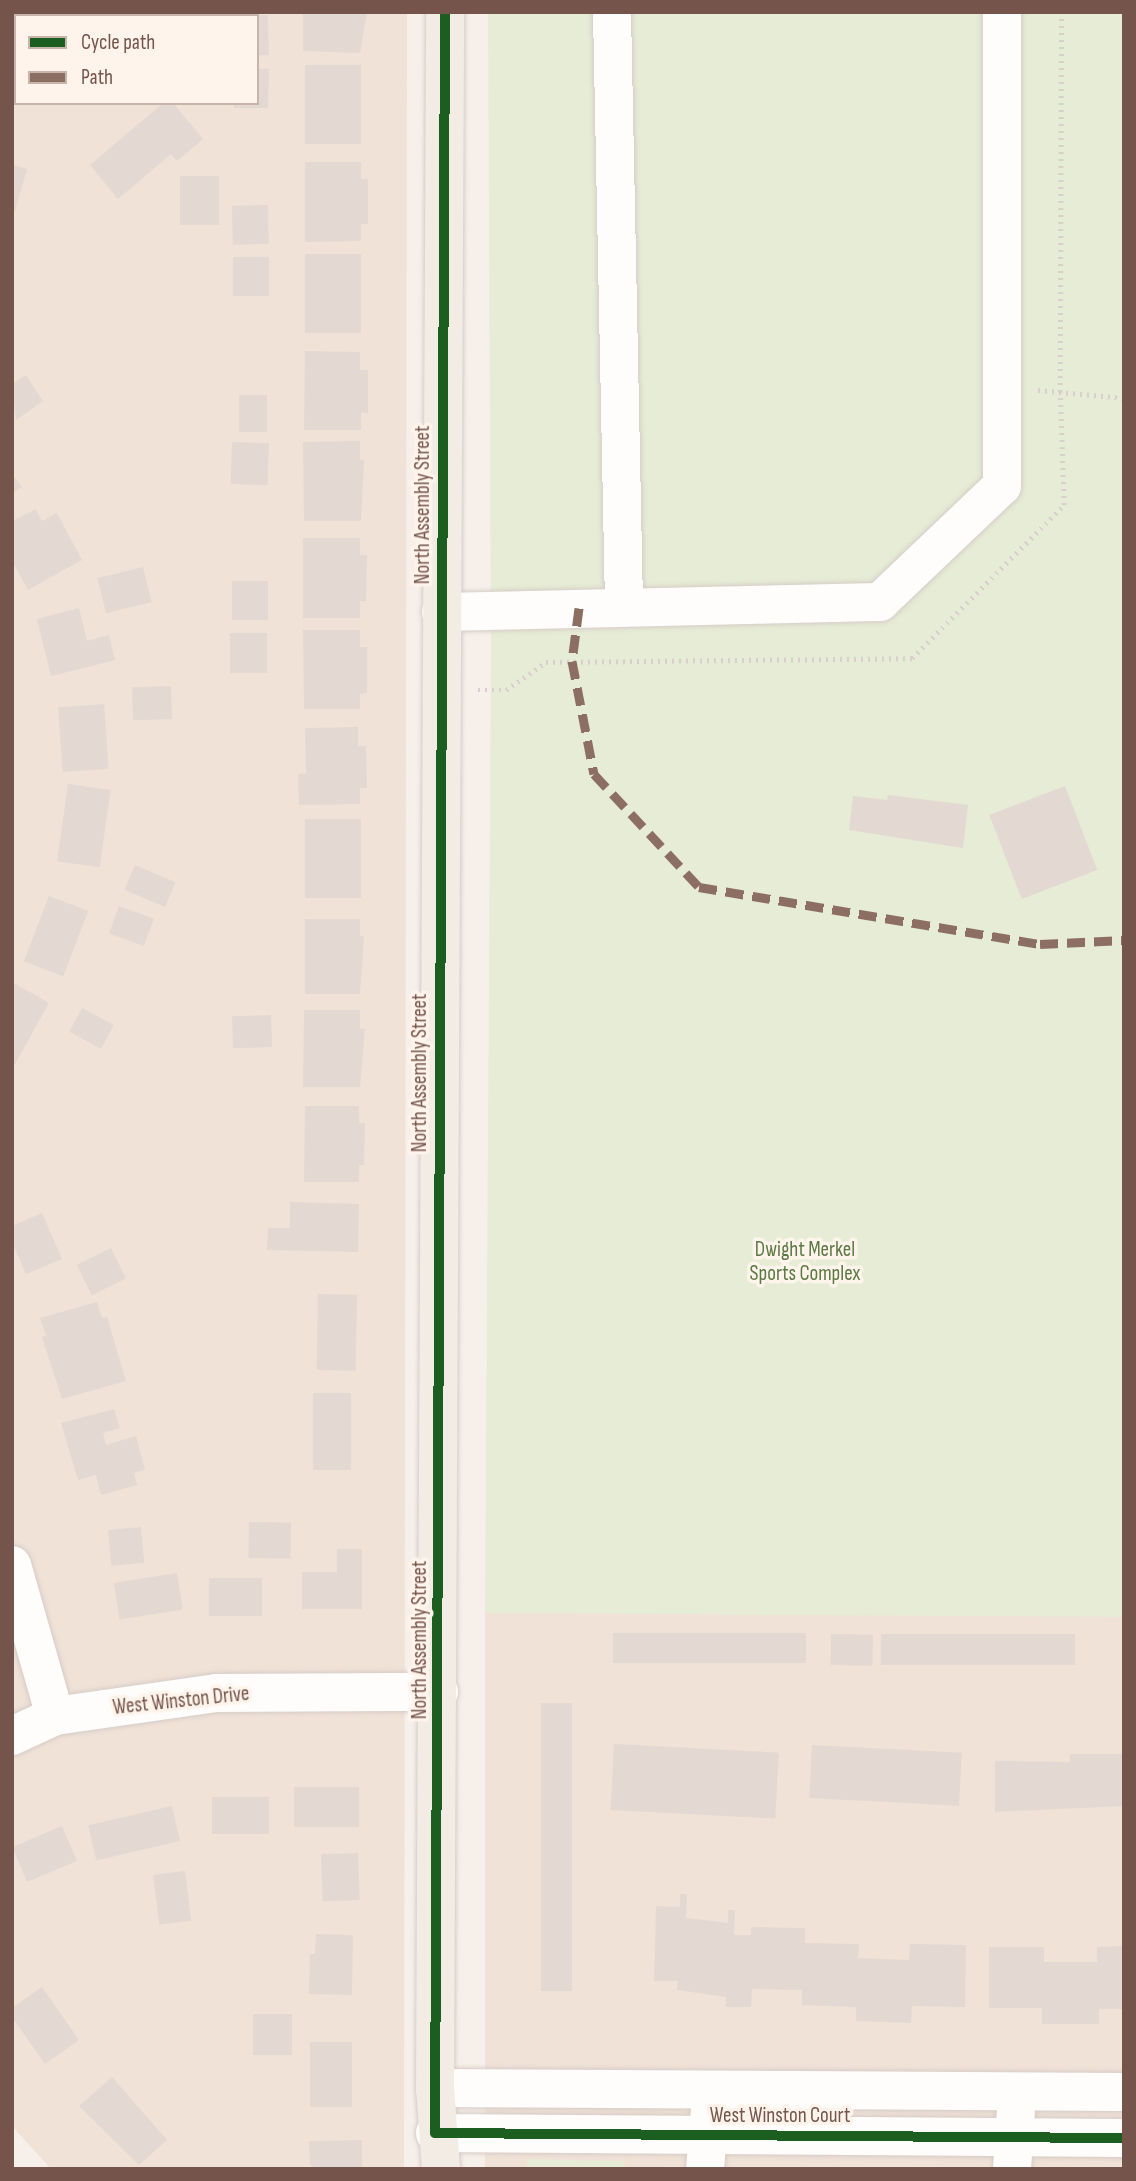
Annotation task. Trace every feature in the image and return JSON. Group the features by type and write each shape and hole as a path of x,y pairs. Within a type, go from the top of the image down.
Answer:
{"main road":[{"name":"North Assembly Street","path":"435,2157 445,12"}],"street":[{"path":"612,12 624,607"},
{"path":"441,612 880,602 1002,486 1002,12"},
{"path":"12,1565 55,1716"},
{"name":"West Winston Drive","path":"12,1736 55,1716 216,1693 439,1692"},
{"name":"West Winston Court","path":"435,2088 1124,2092"},
{"name":"West Winston Court","path":"705,2152 713,2090"},
{"path":"1013,2153 1017,2091"},
{"name":"West Winston Court","path":"435,2157 705,2152 1013,2153 1124,2138"}],"path":[{"path":"440,691 506,690 546,662 912,658 1064,505 1060,392 1061,12"},
{"path":"1002,388 1060,392 1075,397 1124,398"}],"shaded area":[{"path":"12,12 407,12 404,2169 51,2169 12,2126"},
{"path":"485,1613 1124,1613 1124,2169 485,2169"}],"green space":[{"name":"Dwight Merkel Sports Complex","path":"488,12 1124,12 1124,1617 485,1613 491,652"},
{"path":"528,2159 625,2161 624,2169 526,2169"}],"building":[{"path":"142,12 205,12 205,14"},
{"path":"303,12 367,12 360,53 303,51"},
{"path":"259,15 268,15 269,55 259,55"},
{"path":"305,65 361,65 361,144 305,144"},
{"path":"259,69 269,69 268,108 234,108 234,105 259,105"},
{"path":"161,105 175,105 203,139 177,161 171,154 118,199 90,165"},
{"path":"305,162 361,162 361,179 368,179 368,224 361,224 361,241 305,242"},
{"path":"12,165 27,169 15,211 12,211"},
{"path":"180,176 219,176 219,225 180,225"},
{"path":"268,205 269,244 233,245 232,206"},
{"path":"305,254 361,254 361,333 305,333"},
{"path":"233,257 269,257 269,296 233,296"},
{"path":"305,351 360,352 360,370 368,370 368,413 361,412 361,430 304,430"},
{"path":"26,375 43,401 16,420 12,384"},
{"path":"239,395 267,395 267,432 239,432"},
{"path":"360,441 360,460 364,460 361,521 304,521 303,442"},
{"path":"232,442 269,443 268,485 231,484"},
{"path":"12,474 22,487 12,493"},
{"path":"36,509 42,521 57,513 82,560 28,590 12,561 12,521"},
{"path":"303,538 360,538 360,555 367,555 366,601 360,601 360,618 303,618"},
{"path":"143,567 152,602 106,613 97,578"},
{"path":"232,581 268,581 268,620 232,620"},
{"path":"79,608 87,641 109,635 115,660 51,676 37,619"},
{"path":"303,630 360,630 360,647 367,647 367,693 360,694 360,709 304,709"},
{"path":"230,633 267,633 267,673 230,673"},
{"path":"171,686 172,719 133,720 132,687"},
{"path":"104,704 109,769 63,772 58,707"},
{"path":"358,727 358,746 366,746 367,788 360,788 360,804 299,805 298,774 306,774 305,728"},
{"path":"68,784 111,790 100,867 57,861"},
{"path":"1065,786 1097,870 1022,899 989,815"},
{"path":"888,795 968,805 963,848 849,830 853,796 887,800"},
{"path":"305,819 361,819 361,898 305,898"},
{"path":"135,865 176,882 165,907 124,890"},
{"path":"49,896 88,911 63,976 24,961"},
{"path":"119,906 154,919 144,946 109,933"},
{"path":"305,919 360,919 360,936 364,936 360,994 305,994"},
{"path":"12,982 49,1003 15,1064 12,1063"},
{"path":"82,1008 114,1025 101,1049 69,1032"},
{"path":"304,1010 360,1010 360,1029 365,1029 360,1087 303,1087"},
{"path":"271,1015 272,1047 233,1048 232,1016"},
{"path":"305,1106 359,1106 359,1123 365,1123 364,1165 359,1165 359,1182 304,1182"},
{"path":"290,1202 359,1204 358,1252 267,1250 268,1228 290,1228"},
{"path":"42,1213 62,1259 26,1274 12,1242 12,1226"},
{"path":"111,1248 126,1279 92,1295 77,1265"},
{"path":"318,1294 357,1295 356,1371 317,1370"},
{"path":"97,1302 102,1318 107,1317 126,1381 62,1399 42,1337 46,1336 40,1318"},
{"path":"313,1393 351,1393 351,1470 313,1470"},
{"path":"114,1409 120,1428 103,1433 106,1445 136,1436 145,1470 134,1473 137,1485 101,1495 96,1475 78,1480 61,1423"},
{"path":"249,1522 291,1523 290,1559 248,1558"},
{"path":"141,1527 144,1563 111,1566 108,1530"},
{"path":"337,1549 362,1549 362,1609 302,1609 302,1572 337,1572"},
{"path":"177,1573 183,1610 120,1620 114,1583"},
{"path":"209,1578 262,1578 262,1616 209,1616"},
{"path":"613,1633 806,1633 806,1663 613,1663"},
{"path":"831,1634 873,1635 872,1666 830,1665"},
{"path":"881,1634 1075,1634 1075,1665 881,1665"},
{"path":"541,1703 572,1703 572,1991 541,1991"},
{"path":"614,1744 779,1753 775,1819 611,1810"},
{"path":"812,1745 962,1753 959,1806 809,1798"},
{"path":"1070,1754 1124,1754 1124,1806 995,1812 995,1761 1070,1762"},
{"path":"294,1787 359,1787 359,1827 294,1827"},
{"path":"212,1797 269,1797 269,1834 212,1834"},
{"path":"172,1806 180,1841 96,1860 88,1825"},
{"path":"62,1826 77,1861 27,1882 12,1847"},
{"path":"358,1853 360,1900 323,1901 321,1854"},
{"path":"185,1871 191,1921 159,1925 153,1875"},
{"path":"680,1894 687,1894 686,1918 728,1923 728,1910 735,1910 734,1935 751,1935 751,1927 805,1928 805,1943 859,1944 858,1958 909,1960 910,1944 966,1945 965,2007 912,2006 911,2023 856,2021 856,2007 802,2005 802,1990 752,1989 751,2007 726,2007 726,1997 677,1990 678,1981 654,1981 656,1906 680,1907"},
{"path":"316,1934 353,1935 352,1995 309,1994 310,1954 315,1954"},
{"path":"1124,1946 1124,2009 1099,2009 1099,2024 1042,2024 1042,2008 989,2008 989,1947 1044,1947 1044,1962 1097,1962 1097,1947"},
{"path":"42,1987 79,2040 45,2064 12,2017 12,2008"},
{"path":"253,2014 292,2014 292,2055 253,2055"},
{"path":"310,2042 352,2042 352,2107 310,2107"},
{"path":"112,2077 167,2140 139,2165 79,2106"},
{"path":"362,2140 362,2169 316,2169 310,2164 309,2141"}],"marked path":[{"path":"579,608 572,661 594,774 699,887 1040,944 1124,940"}],"cycle path":[{"path":"445,12 435,2133 1124,2138"}]}
